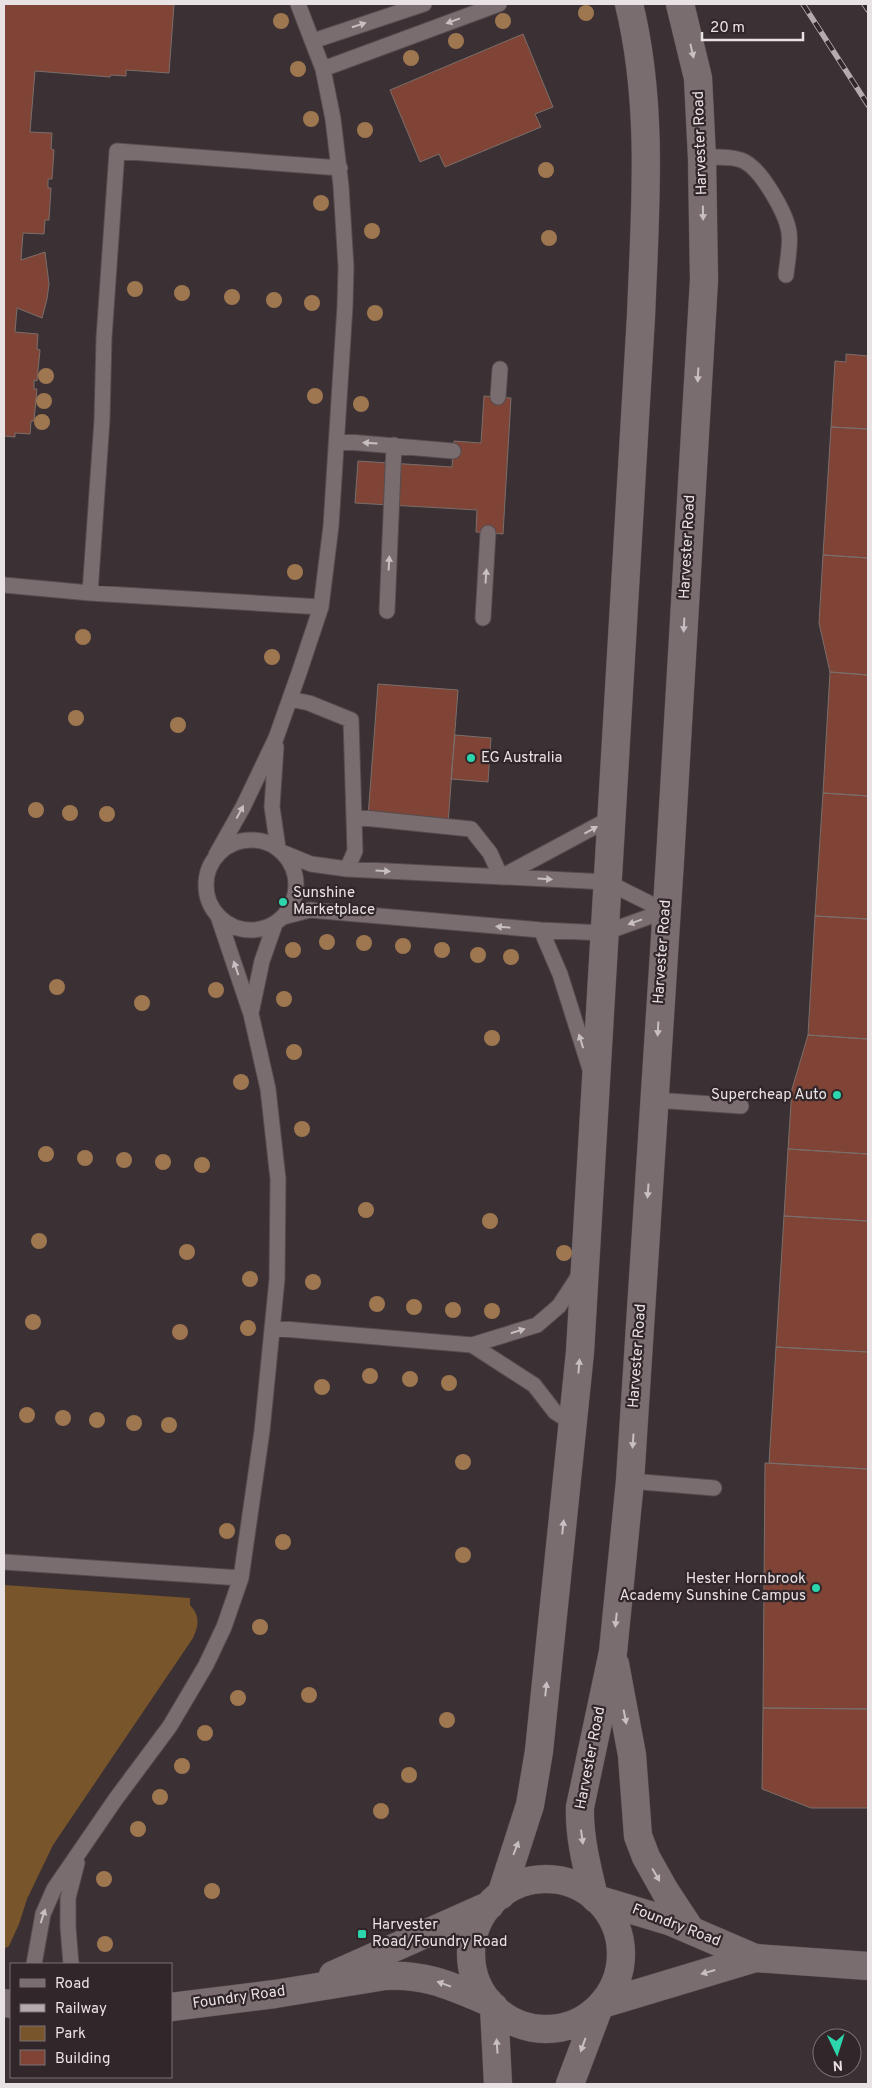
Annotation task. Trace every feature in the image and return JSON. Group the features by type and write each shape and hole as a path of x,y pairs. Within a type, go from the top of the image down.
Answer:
{"street":[{"name":"Harvester Road","path":"595,1898 584,1854 580,1807 613,1652 630,1481 704,280 702,158 698,78 680,4"},
{"path":"601,2006 590,2015 566,2026 540,2029 515,2022 504,2016 481,1991 476,1979 472,1953 476,1928 496,1900 524,1827 535,1779 574,1424 580,1352 640,326 646,194 643,88 626,10"},
{"path":"613,1652 632,1755 638,1836 650,1865 690,1929"},
{"path":"496,1900 527,1882 555,1880 582,1888 595,1898 612,1917 620,1939 621,1962 615,1985 601,2006 570,2084"},
{"name":"Foundry Road","path":"595,1898 690,1929 755,1958 868,1966"},
{"name":"Foundry Road","path":"307,1987 496,1900"},
{"name":"Foundry Road","path":"601,2006 755,1958"},
{"name":"Foundry Road","path":"172,2007 274,1994 307,1987 385,1976 414,1976 434,1981 491,2004"},
{"path":"491,2004 498,2084"}],"lane":[{"path":"298,4 323,69 332,109 340,168 346,277 331,526 321,607 276,738 245,802 209,866 206,879 206,893 210,905 218,916 230,925 245,930 260,929 310,910 541,930 604,933 665,911"},
{"path":"313,41 424,4"},
{"path":"323,69 499,4"},
{"path":"90,593 102,420 104,338 117,151 340,168"},
{"path":"702,158 724,157 741,160 758,172 782,212 789,232 786,275"},
{"path":"498,397 500,369"},
{"path":"337,441 453,451"},
{"path":"387,612 394,445"},
{"path":"483,618 488,533"},
{"path":"4,585 90,593 321,607"},
{"path":"290,699 309,703 351,720 355,851 347,869"},
{"path":"251,1014 262,961 279,921 292,906 296,892 296,878 292,865 281,851 272,807 276,738"},
{"path":"354,817 471,829 490,853 501,877"},
{"path":"501,877 611,818"},
{"path":"216,855 233,844 252,839 266,842 311,864 347,869 607,882 665,911"},
{"path":"34,1963 43,1914 54,1889 115,1800 170,1726 206,1665 224,1627 241,1578 262,1431 277,1279 278,1179 268,1089 251,1014 218,916"},
{"path":"541,930 560,974 595,1087"},
{"path":"654,1100 741,1106"},
{"path":"272,1328 472,1345 537,1325 566,1297 585,1265"},
{"path":"472,1345 534,1385 555,1412 574,1424"},
{"path":"630,1481 714,1488"},
{"path":"4,1562 241,1578"},
{"path":"71,1963 68,1898 79,1854"}],"green space":[{"path":"4,1585 190,1598 190,1605 196,1613 198,1621 193,1638 53,1845 27,1899 9,1946 4,1949"}],"building":[{"path":"4,4 174,4 169,73 126,70 126,76 111,75 110,77 35,71 30,132 52,133 51,149 54,150 52,179 48,179 48,188 51,188 49,220 45,220 44,234 23,233 21,260 45,252 49,284 42,318 17,308 15,332 38,334 37,349 40,350 37,381 34,380 34,389 37,389 34,421 31,421 30,434 15,433 15,437 4,436"},
{"path":"523,34 553,107 535,114 541,127 445,167 439,154 420,162 390,90"},
{"path":"846,354 868,356 868,429 831,427 835,361 846,362"},
{"path":"484,396 511,398 503,534 476,532 477,510 355,503 358,461 452,467 454,441 481,443"},
{"path":"831,427 868,429 868,558 823,555"},
{"path":"823,555 868,558 868,675 830,672 819,623"},
{"path":"830,672 868,675 868,796 823,793"},
{"path":"378,684 458,690 448,824 368,817"},
{"name":"EG Australia","path":"455,735 491,738 488,782 451,779"},
{"path":"823,793 868,796 868,919 815,916"},
{"path":"815,916 868,919 868,1039 808,1035"},
{"path":"808,1035 868,1039 868,1154 788,1149 792,1089"},
{"path":"788,1149 868,1154 868,1221 784,1216"},
{"path":"784,1216 868,1221 868,1352 776,1347"},
{"path":"776,1347 868,1352 868,1469 769,1463"},
{"name":"Hester Hornbrook Academy Sunshine Campus","path":"765,1463 868,1469 868,1709 763,1708"},
{"path":"763,1708 868,1709 868,1808 811,1808 762,1789"}],"railway":[{"path":"803,4 868,105"},
{"path":"864,4 868,10"}],"place":[{"name":"EG Australia","path":"471,758"},
{"name":"Sunshine Marketplace","path":"283,902"},
{"name":"Supercheap Auto","path":"837,1095"},
{"name":"Hester Hornbrook Academy Sunshine Campus","path":"816,1588"},
{"name":"Harvester Road/Foundry Road","path":"362,1934"}]}
